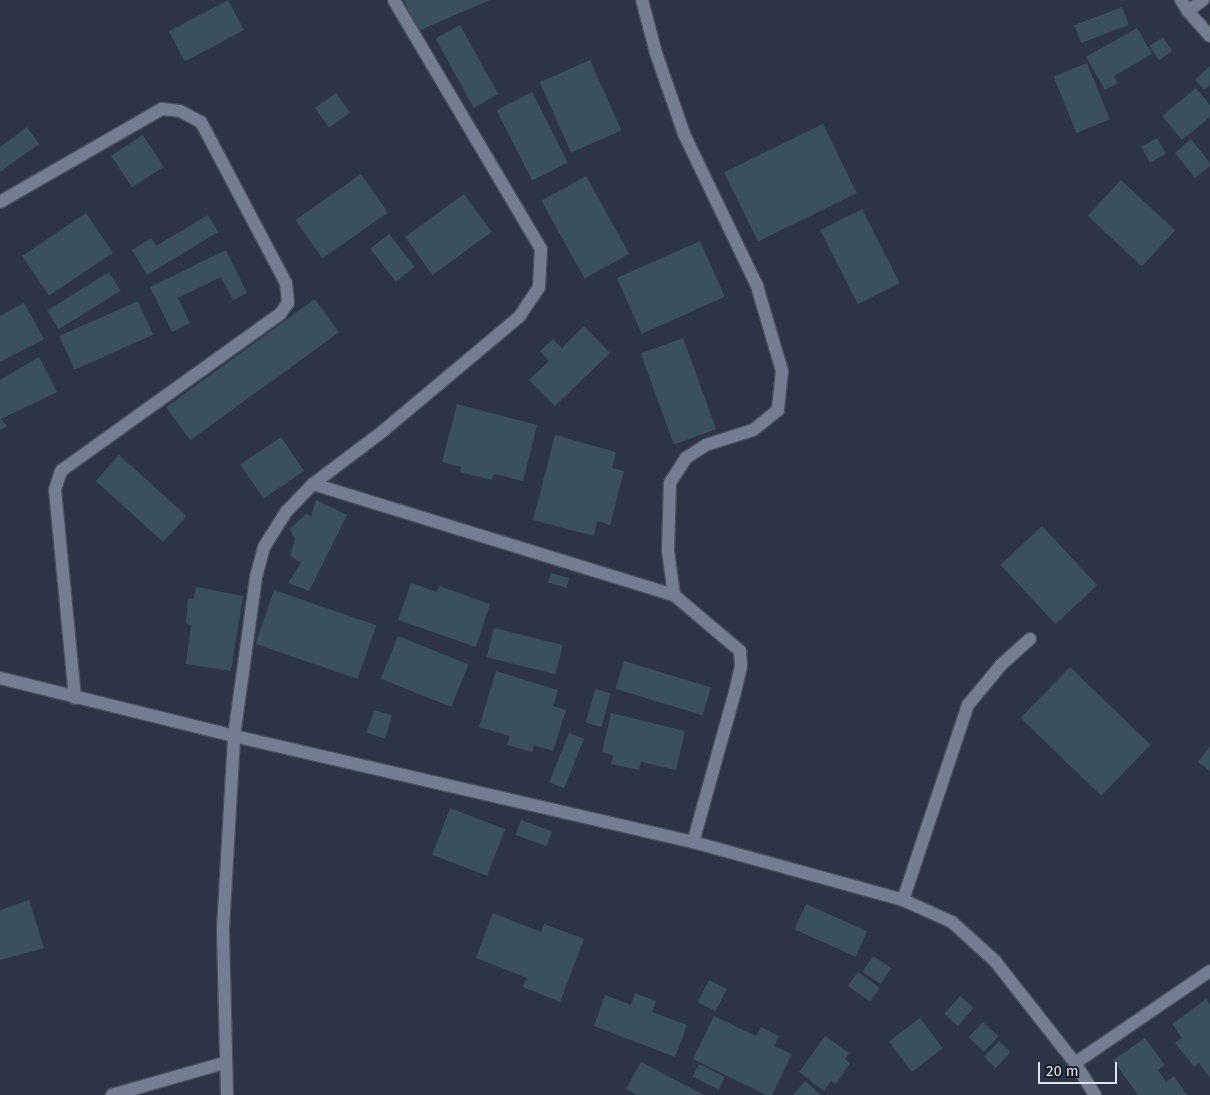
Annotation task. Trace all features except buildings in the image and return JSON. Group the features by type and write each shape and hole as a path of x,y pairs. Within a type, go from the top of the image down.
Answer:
{"street":[{"path":"227,1095 224,1063 223,929 234,736 256,577 264,547 286,512 313,484 383,431 519,317 539,287 541,250 394,0"},
{"path":"642,0 656,53 684,134 757,286 782,371 778,410 753,430 706,445 686,458 670,483 668,551 674,594"},
{"path":"1181,0 1210,36"},
{"path":"1188,11 1203,0"},
{"path":"0,202 162,109 180,111 201,122 286,283 288,302 280,314 61,471 55,490 75,698"},
{"path":"313,484 674,594 740,651 741,666 735,692 693,842"},
{"path":"903,900 968,705 1001,665 1030,638"},
{"path":"0,678 234,736 693,842 903,900 952,922 995,961 1075,1063 1094,1095"},
{"path":"1075,1063 1210,971"},
{"path":"112,1095 224,1063"}]}
